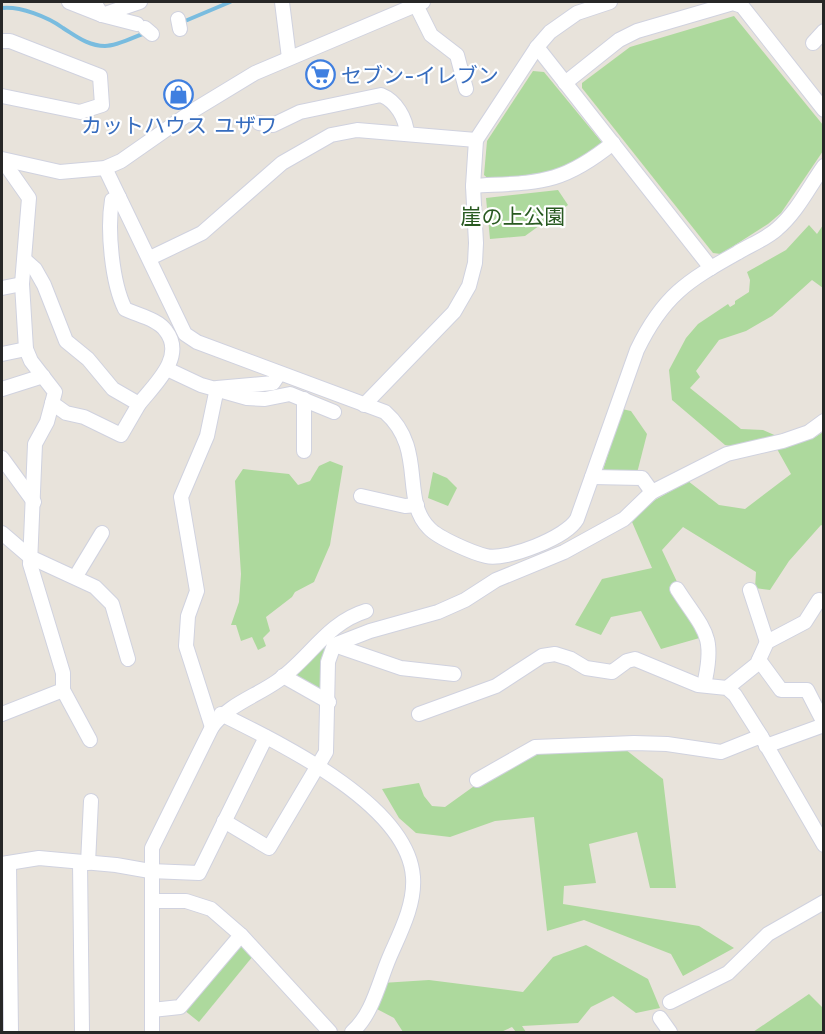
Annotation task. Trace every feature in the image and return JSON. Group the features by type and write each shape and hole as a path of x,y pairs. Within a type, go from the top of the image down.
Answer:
{"street":[{"path":"69,2 145,29"},
{"path":"94,2 102,15"},
{"path":"102,15 141,2"},
{"path":"282,2 289,58"},
{"path":"364,405 454,312 469,286 475,263 476,243 473,186 476,140 537,47 568,18 610,2"},
{"path":"5,160 60,172 105,168 121,161 227,89 289,58 419,3 431,35 457,55 466,88"},
{"path":"565,83 619,40 637,31 733,3 741,6 824,110"},
{"path":"813,43 824,31"},
{"path":"2,41 10,41 100,76 102,105 80,112 2,96"},
{"path":"537,47 711,268"},
{"path":"259,123 273,125 300,112 381,95 390,98 406,122 407,134"},
{"path":"150,258 202,233 260,180 314,143 331,135 357,130 476,140"},
{"path":"473,186 555,179 590,162 612,143"},
{"path":"5,160 29,198 26,261 22,284 26,349 31,361 55,392 47,422 35,444 30,564 63,673 63,690 90,740"},
{"path":"105,168 185,334 197,342 279,374 385,412 398,423 407,439 417,505 428,527 438,535 487,556 503,556 570,529 577,519 637,350 649,324 666,302 711,268 775,231 789,217 824,166"},
{"path":"52,403 66,413 84,417 121,435 139,404 167,369 171,343 166,330 156,322 124,309 118,296 109,217 112,200 118,197"},
{"path":"26,261 35,269 44,285 66,341 88,359 113,388 139,404"},
{"path":"2,288 22,284"},
{"path":"2,354 26,349"},
{"path":"167,369 201,385 247,398 265,399 290,394 334,412"},
{"path":"217,388 261,386 273,383 279,374"},
{"path":"2,389 43,376"},
{"path":"207,724 186,646 188,616 197,591 182,497 207,436 217,388"},
{"path":"304,399 304,451"},
{"path":"224,821 270,848 320,766 326,752 329,702 328,662 334,645 370,631 438,612 465,600 496,580 564,552 624,519 652,492 727,454 783,441 809,432 824,421"},
{"path":"2,458 34,502"},
{"path":"592,477 642,478 652,492"},
{"path":"361,496 405,506 417,505"},
{"path":"2,533 30,557 76,576 95,587 112,604 128,659"},
{"path":"76,576 102,533"},
{"path":"677,590 710,643 710,658 704,686"},
{"path":"750,590 767,642"},
{"path":"727,688 744,676 759,660 767,642 806,622 819,600"},
{"path":"152,1032 150,871 152,848 207,724 283,676 325,634 349,616 366,611"},
{"path":"334,645 401,668 454,674"},
{"path":"419,714 496,687 542,656 555,654 571,659 586,668 612,672 627,661 635,659 704,686 727,688 735,695 764,740 824,845"},
{"path":"477,780 535,747 634,743 667,744 721,752 824,724 807,690 781,690 759,660"},
{"path":"283,676 329,702"},
{"path":"2,714 63,690"},
{"path":"221,714 320,766 338,782 351,788 398,838 413,875 413,891 403,926 370,1006 360,1025 352,1032"},
{"path":"11,1032 5,864 39,858 150,871 199,873 266,736"},
{"path":"82,1032 84,862 91,801"},
{"path":"152,901 186,902 212,909 241,935 330,1032"},
{"path":"670,1002 728,973 768,934 824,902"},
{"path":"152,1010 180,1007 241,935"},
{"path":"660,1018 670,1032"}],"green space":[{"path":"734,16 823,125 823,151 781,213 721,254 713,253 582,88 582,83 630,47"},
{"path":"533,71 544,72 604,145 554,177 491,181 484,175 487,141"},
{"name":"崖の上公園","path":"558,190 568,205 525,236 490,239 486,198"},
{"path":"809,225 817,234 823,225 823,288 812,280 772,316 746,331 719,340 696,371 700,377 690,388 741,429 763,430 788,441 810,434 814,438 823,432 823,526 821,525 789,561 770,590 755,588 756,572 683,527 662,550 703,637 661,649 641,611 611,617 601,635 575,625 602,579 652,568 629,515 688,481 719,505 745,509 791,474 777,449 750,450 725,445 672,400 669,370 686,338 698,324 728,304 730,307 735,304 735,301 749,292 750,280 747,272 786,250"},
{"path":"622,409 631,411 647,434 637,473 603,470"},
{"path":"330,461 343,466 330,545 314,582 295,592 292,597 266,617 270,631 263,638 266,646 258,650 252,637 241,641 236,625 231,625 239,602 241,574 235,481 243,469 289,474 298,485 310,481 319,466"},
{"path":"433,472 447,478 457,488 448,506 428,498"},
{"path":"328,640 324,691 293,679 296,670"},
{"path":"621,746 663,779 676,888 650,888 637,832 589,844 596,883 564,886 563,904 699,926 734,948 683,976 671,954 584,920 547,931 534,817 495,821 450,837 416,833 399,818 382,789 419,783 424,796 432,806 445,807 502,766 536,750"},
{"path":"239,941 253,956 199,1022 184,1010"},
{"path":"586,945 648,979 660,1008 636,1013 613,996 591,1007 578,1023 522,1026 526,1032 516,1032 512,1027 501,1032 403,1032 394,1018 375,1008 382,983 429,980 523,992 553,957"},
{"path":"809,994 823,1008 823,1032 753,1032"}],"waterway":[{"path":"185,21 230,2"},
{"path":"2,8 17,9 42,16 82,40 99,46 115,45 145,33"}],"place":[{"name":"セブン-イレブン","path":"320,75"},
{"name":"カットハウス ユザワ","path":"179,94"}]}
